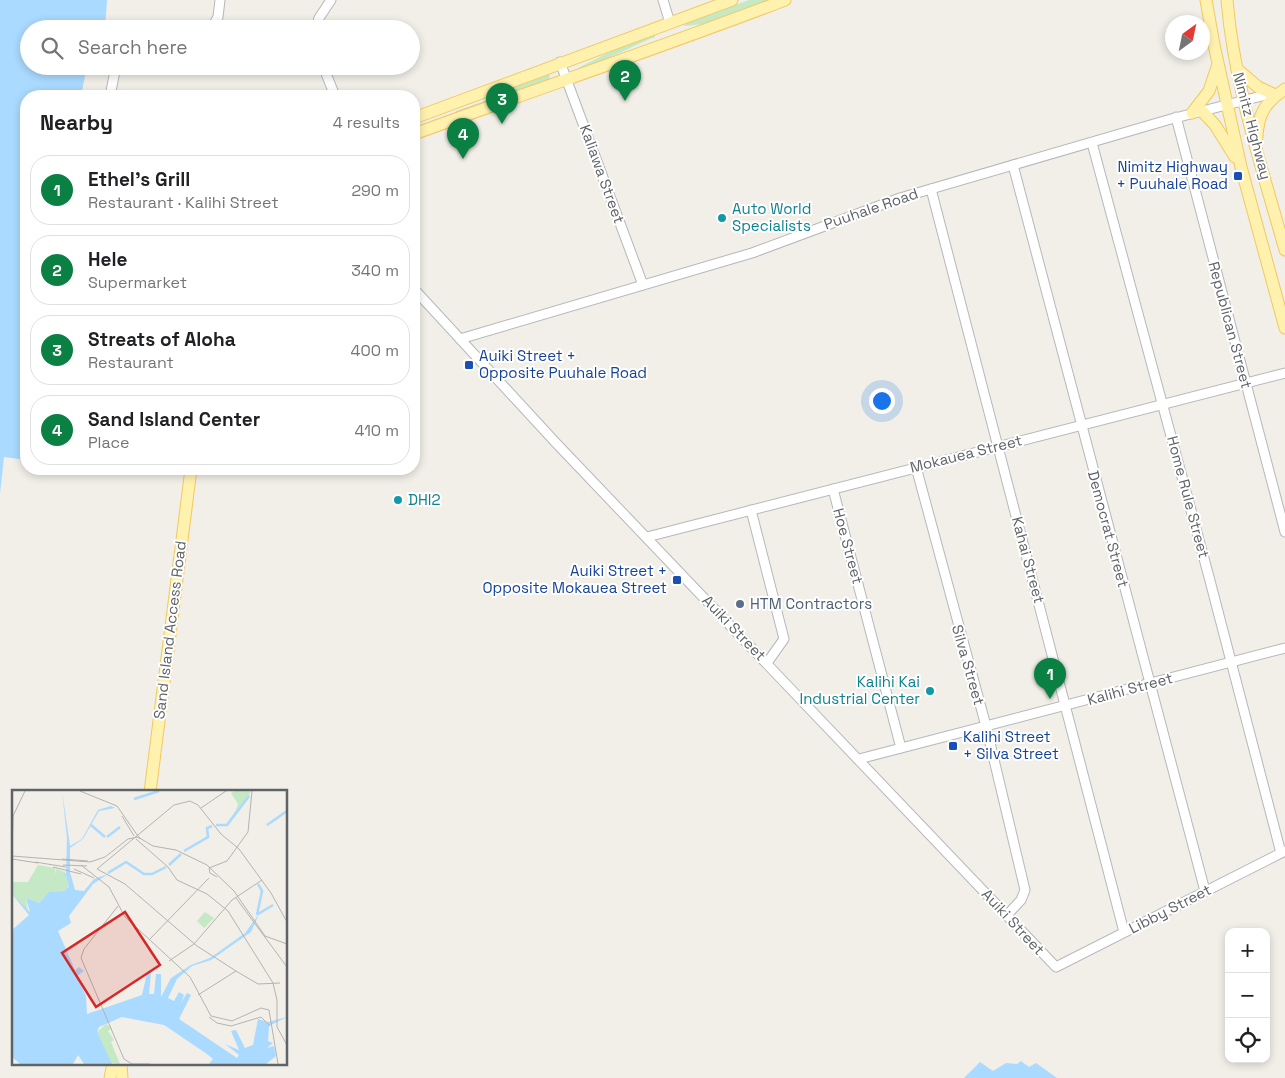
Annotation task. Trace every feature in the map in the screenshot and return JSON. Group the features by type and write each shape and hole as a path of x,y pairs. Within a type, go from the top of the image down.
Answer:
{"main road":[{"path":"420,116 560,62 732,0"},
{"path":"420,132 677,41 784,0"},
{"name":"Nimitz Highway","path":"1206,0 1218,65 1241,167 1285,328"},
{"name":"Nimitz Highway","path":"1227,0 1237,69 1244,100 1285,250"},
{"path":"670,23 677,41"},
{"path":"1218,65 1209,91 1197,112 1215,125 1241,167"},
{"path":"1237,69 1258,87 1271,93"},
{"path":"1256,146 1258,123 1263,109 1285,89"},
{"path":"446,106 452,120"},
{"name":"Sand Island Access Road","path":"150,790 190,475"}],"street":[{"path":"216,20 220,0"},
{"path":"318,20 330,0"},
{"path":"662,0 670,23"},
{"name":"Kaliawa Street","path":"560,62 643,285"},
{"path":"111,90 114,75"},
{"path":"327,75 333,90"},
{"name":"Puuhale Road","path":"460,339 752,253 900,198 1176,117 1285,89"},
{"name":"Republican Street","path":"1176,117 1285,532"},
{"name":"Home Rule Street","path":"1092,142 1283,852"},
{"name":"Democrat Street","path":"1013,166 1205,892"},
{"name":"Kahai Street","path":"931,189 1124,932"},
{"name":"Auiki Street","path":"420,296 1056,967"},
{"name":"Mokauea Street","path":"647,537 998,445 1081,426 1285,373"},
{"name":"Silva Street","path":"916,467 986,726 1026,890 1021,900 1007,915"},
{"name":"Hoe Street","path":"833,488 901,748"},
{"path":"750,510 784,639 767,663"},
{"name":"Kalihi Street","path":"859,759 1285,648"},
{"name":"Libby Street","path":"1056,967 1283,852"}],"green space":[{"path":"749,0 768,0 704,24 684,26 686,23"},
{"path":"655,34 655,37 592,65 578,68 628,43"},
{"path":"548,74 550,76 549,80 455,114 456,111 482,102 509,87"}],"water":[{"path":"0,0 107,0 106,20 20,20 20,75 85,75 82,90 20,90 20,459 4,457 0,493"},
{"path":"1021,1061 1029,1067 1036,1063 1057,1078 964,1078 980,1062 993,1071 1006,1063 1017,1064"}],"place":[{"name":"Hele","path":"625,101"},
{"name":"Streats of Aloha","path":"502,124"},
{"name":"Sand Island Center","path":"463,159"},
{"name":"Nimitz Highway + Puuhale Road","path":"1238,176"},
{"name":"Auto World Specialists","path":"722,218"},
{"name":"Auiki Street + Opposite Puuhale Road","path":"469,365"},
{"name":"DHI2","path":"398,500"},
{"name":"Auiki Street + Opposite Mokauea Street","path":"677,580"},
{"name":"HTM Contractors","path":"740,604"},
{"name":"Kalihi Kai Industrial Center","path":"930,691"},
{"name":"Ethel's Grill","path":"1050,699"},
{"name":"Kalihi Street + Silva Street","path":"953,746"}]}
